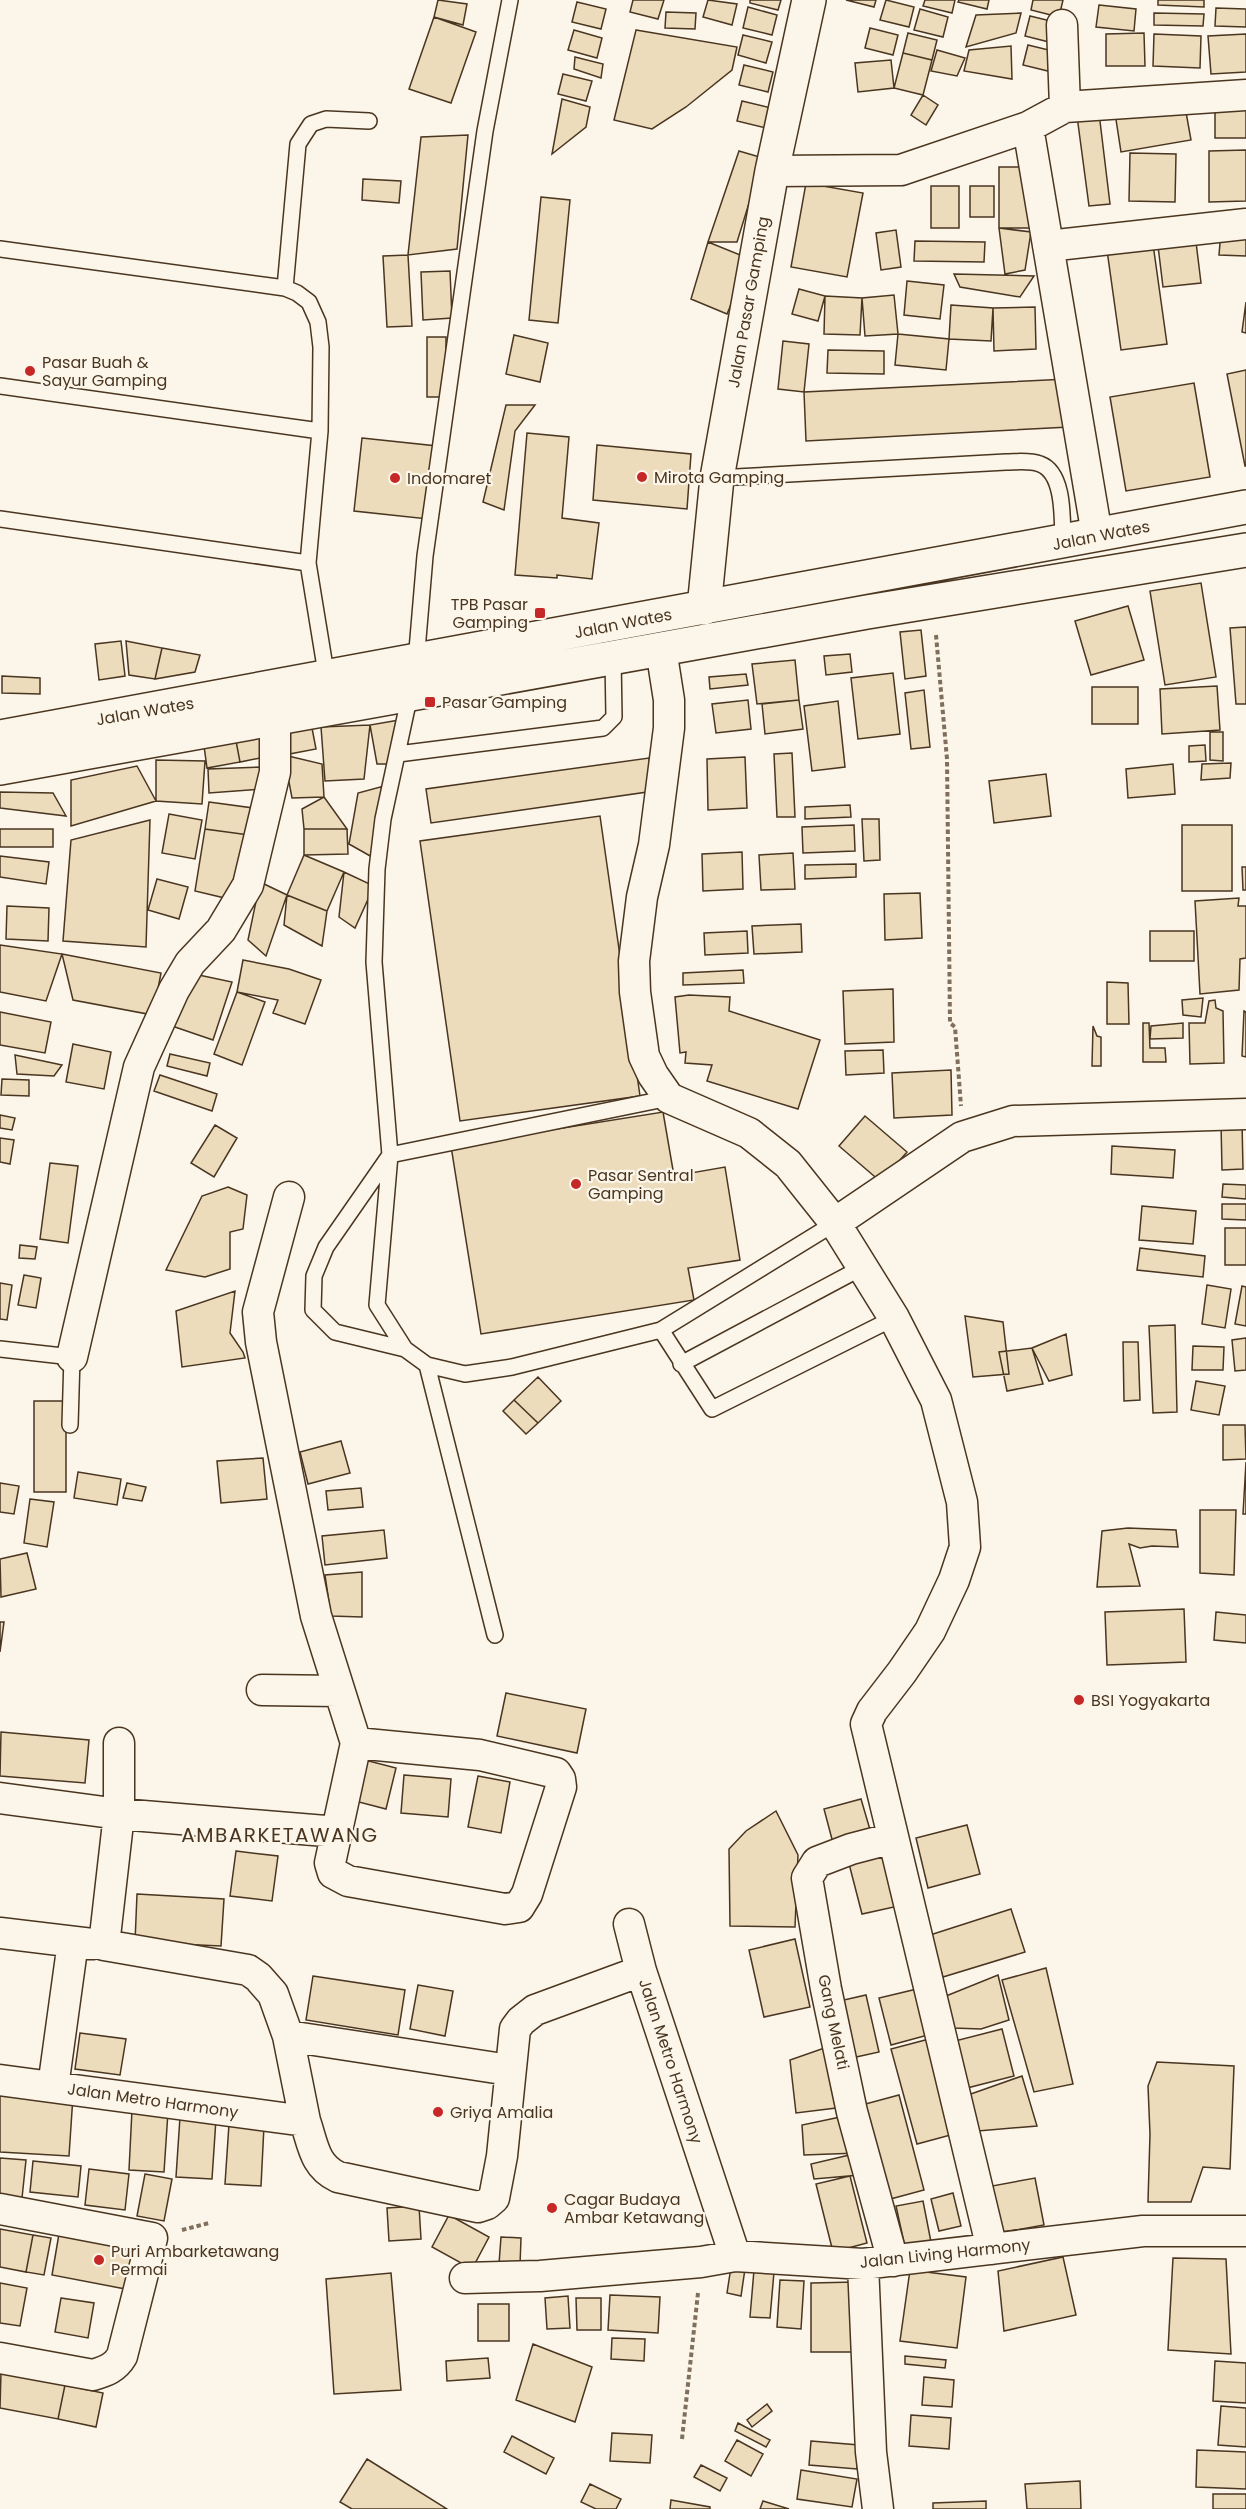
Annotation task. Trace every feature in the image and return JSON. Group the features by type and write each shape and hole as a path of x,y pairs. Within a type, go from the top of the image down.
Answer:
{"main road":[{"name":"Jalan Pasar Gamping","path":"704,608 717,478 772,171 809,0"},
{"name":"Jalan Wates","path":"0,737 1240,508"},
{"name":"Jalan Wates","path":"0,768 867,612 1246,550"},
{"path":"1195,559 1246,574"}],"street":[{"path":"1062,24 1065,107"},
{"path":"772,171 901,170 1028,127 1065,107 1246,95"},
{"path":"1028,127 1097,535"},
{"path":"1048,246 1246,224"},
{"path":"661,649 669,700 669,728 654,845 642,897 634,961 635,992 644,1056 652,1075 669,1098 749,1133 788,1164 835,1223 894,1318 936,1400 962,1502 965,1547 954,1580 930,1631 872,1712 866,1724 992,2249"},
{"path":"72,1357 139,1067 174,990 190,963 221,930 248,885 275,772 275,718"},
{"path":"835,1223 962,1137 1013,1121 1246,1114"},
{"path":"289,1197 258,1312 261,1342 316,1616 356,1743 330,1863 333,1873 348,1881 505,1909 519,1907 527,1894 561,1787 556,1773 480,1755 356,1743"},
{"path":"262,1690 338,1691"},
{"path":"104,1945 118,1814 119,1743"},
{"path":"0,1798 118,1814 338,1832"},
{"name":"Gang Melati","path":"893,1838 851,1849 817,1862 807,1878 826,1989 852,2112 893,2261"},
{"path":"629,1924 641,1971"},
{"name":"Jalan Metro Harmony","path":"0,1933 104,1945 248,1970 258,1977 273,1994 288,2036 305,2121 320,2165 326,2172 338,2177 478,2207 494,2198 502,2157 515,2029 535,2010 641,1971 735,2256"},
{"path":"53,2087 73,1942"},
{"path":"288,2036 510,2070"},
{"name":"Jalan Metro Harmony","path":"0,2080 305,2121"},
{"path":"0,2209 152,2238 122,2356 117,2364 107,2371 93,2375 0,2358"},
{"name":"Jalan Living Harmony","path":"465,2278 540,2276 701,2262 735,2256 863,2264 1143,2231 1246,2231"},
{"path":"863,2264 867,2397 878,2509"}],"lane":[{"path":"416,662 425,556 484,142 510,0"},
{"path":"285,288 298,144 311,124 326,119 369,121"},
{"path":"0,249 285,288 309,302 318,322 321,347 320,430 308,563 327,678"},
{"path":"0,386 320,430"},
{"path":"717,478 1006,462 1040,464 1049,471 1060,489 1064,542"},
{"path":"0,519 308,563"},
{"path":"398,754 603,728 614,717 613,657"},
{"path":"410,694 383,819 377,868 374,962 390,1155 377,1305 405,1349 427,1365 465,1374 512,1367 661,1330 835,1223"},
{"path":"405,1349 335,1332 314,1310 314,1276 326,1247 390,1155 669,1098"},
{"path":"681,1364 863,1267"},
{"path":"661,1330 712,1409 894,1318"},
{"path":"0,1349 72,1357 70,1425"},
{"path":"427,1365 495,1635"}],"path":[{"path":"936,632 947,759 950,1023 956,1027 962,1137"},
{"path":"682,2439 701,2262"}],"building":[{"path":"438,0 467,4 463,25 434,17"},
{"path":"633,0 664,0 658,19 630,12"},
{"path":"708,0 737,4 732,25 703,17"},
{"path":"750,0 781,0 778,10 750,3"},
{"path":"846,0 876,0 874,7"},
{"path":"886,0 914,7 909,27 880,20"},
{"path":"925,0 955,0 952,13 923,6"},
{"path":"959,0 989,0 987,9 958,2"},
{"path":"1033,0 1063,0 1059,17 1031,10"},
{"path":"1158,0 1204,0 1204,7 1158,5"},
{"path":"577,2 606,9 601,29 572,22"},
{"path":"1099,5 1136,9 1134,31 1096,27"},
{"path":"748,7 777,15 772,35 743,28"},
{"path":"1216,8 1246,9 1246,27 1215,26"},
{"path":"920,9 948,17 943,37 914,30"},
{"path":"666,12 696,13 695,29 665,28"},
{"path":"1021,13 1016,33 966,47 976,15"},
{"path":"1154,13 1204,14 1203,26 1154,25"},
{"path":"1030,16 1059,23 1053,43 1025,36"},
{"path":"434,17 476,32 451,103 409,89"},
{"path":"870,28 898,35 893,55 865,48"},
{"path":"574,30 602,38 597,58 568,50"},
{"path":"636,30 737,47 732,70 686,107 652,129 614,120"},
{"path":"908,33 937,40 932,60 903,53"},
{"path":"1144,33 1145,66 1106,66 1106,34"},
{"path":"1154,34 1201,36 1200,68 1153,66"},
{"path":"1246,34 1246,72 1211,74 1208,36"},
{"path":"743,35 772,42 766,63 738,55"},
{"path":"1028,45 1057,52 1052,72 1023,65"},
{"path":"1011,46 1012,79 964,71 969,50"},
{"path":"937,50 965,58 957,76 931,71"},
{"path":"903,53 932,60 923,95 894,88"},
{"path":"575,57 603,64 601,78 574,69"},
{"path":"891,60 894,88 858,92 855,63"},
{"path":"744,65 773,72 768,92 739,85"},
{"path":"563,74 592,81 586,101 558,94"},
{"path":"923,95 938,105 926,125 911,115"},
{"path":"1215,98 1246,98 1246,138 1215,138"},
{"path":"562,99 590,107 586,127 552,154"},
{"path":"742,101 771,108 766,128 737,121"},
{"path":"1184,101 1191,140 1121,152 1115,113"},
{"path":"1099,113 1110,204 1089,206 1077,116"},
{"path":"468,135 457,249 408,255 421,137"},
{"path":"1246,150 1246,201 1209,202 1209,151"},
{"path":"739,151 763,158 737,242 708,242"},
{"path":"1130,153 1176,154 1175,202 1129,201"},
{"path":"999,167 1031,167 1031,228 999,228"},
{"path":"363,179 401,181 399,203 362,200"},
{"path":"806,183 863,193 847,277 791,267"},
{"path":"931,186 959,186 959,228 931,228"},
{"path":"970,186 994,186 994,217 970,217"},
{"path":"541,197 570,200 558,323 529,320"},
{"path":"999,228 1031,232 1025,270 1005,274"},
{"path":"896,230 901,267 881,270 876,233"},
{"path":"1221,231 1246,232 1246,256 1219,255"},
{"path":"1152,237 1167,344 1121,350 1106,243"},
{"path":"915,241 985,242 984,262 914,261"},
{"path":"708,242 750,259 727,314 691,299"},
{"path":"1196,242 1201,283 1163,287 1158,246"},
{"path":"408,255 412,326 387,327 383,256"},
{"path":"450,271 452,318 423,320 421,272"},
{"path":"954,274 1034,276 1020,297 960,287"},
{"path":"907,281 944,285 940,319 904,315"},
{"path":"799,289 825,296 818,321 792,314"},
{"path":"894,295 898,334 865,336 862,298"},
{"path":"825,296 862,298 860,335 824,334"},
{"path":"1246,302 1246,333 1242,332"},
{"path":"951,305 993,308 991,341 949,339"},
{"path":"1035,307 1036,349 994,351 993,308"},
{"path":"898,334 949,339 946,370 895,365"},
{"path":"514,335 548,343 540,382 506,374"},
{"path":"427,337 446,337 446,397 427,397"},
{"path":"783,341 809,344 804,392 778,389"},
{"path":"828,350 884,351 884,374 827,373"},
{"path":"1246,370 1246,466 1245,466 1227,374"},
{"path":"1067,379 1069,427 806,441 804,392"},
{"path":"1194,383 1210,477 1126,491 1110,397"},
{"path":"506,405 535,405 515,431 504,510 483,502"},
{"path":"527,433 569,437 562,518 599,523 592,579 557,575 557,578 515,575"},
{"name":"Indomaret","path":"362,438 437,446 428,519 354,511"},
{"name":"Mirota Gamping","path":"597,445 691,454 687,509 593,500"},
{"path":"1201,583 1216,677 1165,685 1150,591"},
{"path":"1128,606 1144,660 1091,675 1075,621"},
{"path":"1246,627 1246,704 1236,704 1230,628"},
{"path":"921,630 926,676 905,679 900,632"},
{"path":"121,641 125,676 99,680 95,644"},
{"path":"126,641 162,648 155,679 129,675"},
{"path":"162,648 200,655 195,672 155,679"},
{"path":"850,654 852,672 826,675 824,656"},
{"path":"795,660 799,700 757,704 752,664"},
{"path":"893,673 900,734 858,739 851,678"},
{"path":"746,674 748,685 710,689 709,677"},
{"path":"2,676 40,678 40,694 2,693"},
{"path":"1217,686 1220,730 1162,734 1160,689"},
{"path":"1092,687 1138,687 1138,724 1092,724"},
{"path":"924,690 930,747 911,749 905,693"},
{"path":"748,700 751,729 716,733 712,704"},
{"path":"799,700 803,729 765,734 762,704"},
{"path":"838,701 845,767 812,771 804,706"},
{"path":"405,719 392,764 377,764 370,725"},
{"path":"370,725 364,779 325,781 321,727"},
{"path":"312,728 316,749 284,755 282,734"},
{"path":"1210,732 1223,732 1223,761 1210,760"},
{"path":"268,735 270,756 240,762 236,741"},
{"path":"236,741 240,762 207,768 204,746"},
{"path":"1205,745 1206,761 1189,762 1189,746"},
{"path":"792,753 795,817 777,817 774,754"},
{"path":"284,755 322,764 324,797 292,798"},
{"path":"745,757 747,808 708,810 707,759"},
{"path":"649,758 654,791 431,823 426,789"},
{"path":"156,760 205,761 202,804 156,801"},
{"path":"1231,763 1230,778 1201,780 1202,764"},
{"path":"1173,764 1175,794 1128,798 1126,769"},
{"path":"137,766 156,801 71,826 71,780"},
{"path":"261,767 262,789 209,793 208,769"},
{"path":"1046,774 1051,816 994,823 989,781"},
{"path":"384,786 372,857 349,844 358,793"},
{"path":"0,792 53,793 66,816 0,808"},
{"path":"324,797 347,829 304,829 302,809"},
{"path":"209,802 253,808 249,835 205,829"},
{"path":"850,805 851,817 805,819 805,807"},
{"path":"169,814 202,820 195,859 162,853"},
{"path":"600,816 640,1096 460,1121 420,841"},
{"path":"862,819 879,819 880,860 864,861"},
{"path":"150,820 146,947 63,941 71,840"},
{"path":"854,825 855,851 803,853 802,827"},
{"path":"1182,825 1232,825 1232,891 1182,891"},
{"path":"0,829 53,829 53,847 0,847"},
{"path":"205,829 249,835 229,899 195,891"},
{"path":"304,829 347,829 348,854 304,855"},
{"path":"742,852 743,889 703,891 702,854"},
{"path":"793,853 795,889 761,890 759,855"},
{"path":"304,855 344,872 327,911 287,895"},
{"path":"0,856 49,862 46,884 0,877"},
{"path":"856,864 856,877 805,879 805,865"},
{"path":"1242,867 1246,867 1246,890 1243,890"},
{"path":"344,872 374,886 355,928 339,917"},
{"path":"157,879 188,887 179,919 148,910"},
{"path":"260,882 287,895 266,956 248,940"},
{"path":"920,893 922,938 885,940 884,894"},
{"path":"287,895 327,911 322,946 284,925"},
{"path":"1239,898 1238,906 1246,906 1246,958 1240,959 1239,990 1200,994 1195,901"},
{"path":"7,906 49,908 48,941 6,939"},
{"path":"801,924 802,952 754,954 752,926"},
{"path":"747,931 748,953 705,955 704,933"},
{"path":"1150,931 1194,931 1194,961 1150,961"},
{"path":"0,945 62,954 46,1001 0,992"},
{"path":"62,954 161,973 153,1015 73,1000"},
{"path":"243,960 289,969 321,980 305,1024 273,1013 278,1000 237,992"},
{"path":"743,970 744,983 683,985 683,973"},
{"path":"194,974 232,982 213,1040 172,1026"},
{"path":"1107,982 1128,983 1129,1024 1107,1024"},
{"path":"893,989 894,1042 845,1044 843,991"},
{"path":"237,992 265,1002 242,1065 214,1054"},
{"path":"689,995 730,997 729,1011 820,1040 798,1109 707,1081 712,1065 685,1063 686,1052 680,1053 675,997"},
{"path":"1203,998 1201,1017 1183,1015 1182,1000"},
{"path":"1215,1000 1216,1008 1223,1011 1224,1063 1190,1064 1189,1023 1205,1023 1209,1001"},
{"path":"1244,1011 1246,1012 1246,1057 1242,1056"},
{"path":"0,1012 51,1022 45,1053 0,1045"},
{"path":"1143,1023 1149,1023 1150,1048 1165,1048 1166,1062 1143,1062"},
{"path":"1183,1023 1183,1038 1150,1039 1151,1026"},
{"path":"1093,1026 1097,1036 1101,1037 1101,1066 1092,1066"},
{"path":"73,1044 111,1052 104,1089 66,1082"},
{"path":"883,1050 884,1073 846,1075 845,1051"},
{"path":"170,1054 210,1063 207,1076 167,1066"},
{"path":"15,1055 62,1065 54,1076 17,1074"},
{"path":"951,1070 952,1115 894,1118 892,1073"},
{"path":"160,1075 217,1094 212,1111 154,1091"},
{"path":"2,1079 29,1080 29,1096 1,1095"},
{"path":"663,1112 674,1176 725,1167 740,1260 688,1268 694,1300 481,1334 451,1146"},
{"path":"0,1115 15,1118 12,1130 0,1128"},
{"path":"865,1116 907,1152 881,1182 839,1146"},
{"path":"1242,1122 1243,1169 1222,1170 1221,1123"},
{"path":"215,1125 237,1138 214,1177 191,1163"},
{"path":"0,1138 14,1140 10,1164 0,1162"},
{"path":"1112,1146 1175,1150 1173,1178 1111,1174"},
{"path":"50,1163 78,1166 68,1243 40,1239"},
{"path":"1223,1184 1246,1185 1246,1199 1222,1197"},
{"path":"228,1187 247,1195 243,1229 230,1232 230,1269 205,1277 166,1270 202,1196"},
{"path":"1222,1204 1246,1204 1246,1220 1222,1219"},
{"path":"1142,1206 1196,1211 1193,1244 1139,1240"},
{"path":"1225,1228 1246,1228 1246,1265 1225,1265"},
{"path":"20,1245 37,1247 35,1259 19,1258"},
{"path":"1140,1248 1205,1256 1203,1277 1137,1270"},
{"path":"24,1275 41,1278 36,1308 18,1305"},
{"path":"0,1283 12,1285 7,1320 0,1319"},
{"path":"1207,1285 1231,1289 1225,1328 1202,1324"},
{"path":"1242,1286 1246,1287 1246,1326 1235,1324"},
{"path":"235,1291 230,1333 245,1358 182,1367 176,1311"},
{"path":"965,1316 1003,1322 1009,1374 973,1377"},
{"path":"1175,1325 1177,1412 1153,1413 1149,1326"},
{"path":"1066,1334 1072,1375 1049,1381 1032,1348"},
{"path":"1246,1338 1246,1370 1235,1371 1232,1340"},
{"path":"1123,1342 1138,1342 1140,1400 1124,1401"},
{"path":"1193,1346 1224,1347 1223,1370 1192,1370"},
{"path":"1032,1348 1043,1384 1007,1391 999,1352"},
{"path":"538,1377 561,1401 538,1423 514,1400"},
{"path":"1196,1381 1225,1386 1219,1415 1191,1410"},
{"path":"514,1400 538,1423 526,1434 503,1411"},
{"path":"34,1401 66,1401 66,1492 34,1492"},
{"path":"1223,1425 1245,1425 1246,1459 1223,1460"},
{"path":"341,1441 350,1473 308,1484 300,1452"},
{"path":"263,1458 267,1499 221,1503 217,1461"},
{"path":"1246,1462 1246,1514 1243,1514"},
{"path":"78,1472 121,1479 117,1505 74,1498"},
{"path":"0,1483 19,1486 14,1514 0,1512"},
{"path":"127,1483 146,1487 142,1501 123,1498"},
{"path":"361,1488 363,1507 328,1510 326,1491"},
{"path":"30,1499 54,1502 47,1547 24,1543"},
{"path":"1200,1510 1236,1510 1234,1575 1200,1573"},
{"path":"1128,1528 1176,1530 1178,1547 1140,1548 1129,1544 1140,1586 1097,1587 1102,1531"},
{"path":"384,1530 387,1558 325,1565 322,1536"},
{"path":"27,1553 36,1589 1,1597 0,1559"},
{"path":"362,1572 362,1617 331,1616 325,1575"},
{"path":"1184,1609 1186,1662 1107,1665 1105,1612"},
{"path":"1216,1612 1246,1615 1246,1643 1214,1640"},
{"path":"0,1622 4,1622 0,1652"},
{"path":"506,1693 586,1709 577,1753 497,1736"},
{"path":"1,1732 89,1740 85,1783 0,1776"},
{"path":"365,1760 396,1768 386,1809 355,1801"},
{"path":"404,1775 451,1779 448,1817 401,1813"},
{"path":"478,1776 510,1782 501,1833 468,1827"},
{"path":"861,1799 871,1833 833,1843 824,1809"},
{"path":"776,1811 798,1855 795,1927 730,1926 729,1849 746,1831"},
{"path":"967,1825 980,1874 928,1888 916,1838"},
{"path":"889,1846 903,1905 862,1914 847,1856"},
{"path":"236,1851 278,1856 272,1901 230,1896"},
{"path":"137,1894 224,1899 221,1946 135,1942"},
{"path":"1011,1909 1025,1952 943,1977 930,1935"},
{"path":"795,1939 810,2007 764,2017 749,1950"},
{"path":"1046,1968 1073,2084 1034,2092 1002,1980"},
{"path":"998,1975 1009,2020 981,2029 953,2028 946,1996"},
{"path":"313,1976 405,1990 398,2035 306,2020"},
{"path":"418,1985 453,1991 445,2036 410,2029"},
{"path":"917,1989 928,2035 891,2045 879,1998"},
{"path":"866,1995 879,2052 847,2059 835,2002"},
{"path":"1002,2029 1014,2076 967,2088 955,2041"},
{"path":"80,2033 126,2039 120,2075 75,2069"},
{"path":"933,2038 958,2133 917,2144 891,2049"},
{"path":"833,2045 844,2107 796,2113 790,2060"},
{"path":"1157,2062 1234,2066 1230,2169 1203,2167 1191,2202 1148,2202 1150,2134 1148,2086"},
{"path":"1022,2076 1037,2126 978,2131 968,2095"},
{"path":"0,2092 73,2096 69,2156 0,2152"},
{"path":"899,2095 924,2190 883,2201 858,2106"},
{"path":"132,2110 168,2112 164,2172 129,2170"},
{"path":"850,2115 858,2153 804,2155 802,2125"},
{"path":"180,2117 216,2119 212,2179 176,2177"},
{"path":"229,2124 264,2126 261,2186 225,2184"},
{"path":"858,2153 860,2175 814,2179 811,2164"},
{"path":"0,2158 26,2160 22,2198 0,2196"},
{"path":"33,2161 81,2166 78,2197 30,2192"},
{"path":"89,2169 129,2174 125,2210 85,2205"},
{"path":"145,2174 172,2179 164,2221 137,2216"},
{"path":"850,2176 867,2243 833,2252 816,2184"},
{"path":"1035,2178 1044,2225 999,2233 992,2186"},
{"path":"953,2193 961,2226 939,2231 931,2199"},
{"path":"923,2201 931,2242 905,2247 896,2206"},
{"path":"419,2206 421,2239 389,2241 387,2208"},
{"path":"449,2215 489,2237 472,2269 432,2247"},
{"name":"Puri Ambarketawang Permai","path":"60,2228 145,2244 136,2291 52,2275"},
{"path":"0,2229 33,2235 26,2272 0,2267"},
{"path":"33,2235 51,2238 44,2275 26,2272"},
{"path":"501,2237 521,2238 520,2265 499,2264"},
{"path":"1063,2257 1076,2315 1004,2331 998,2271"},
{"path":"1173,2258 1226,2259 1231,2354 1168,2350"},
{"path":"731,2267 745,2269 741,2296 727,2293"},
{"path":"754,2270 774,2272 770,2318 750,2317"},
{"path":"910,2270 966,2277 957,2348 900,2341"},
{"path":"391,2273 401,2390 334,2394 326,2279"},
{"path":"780,2280 804,2281 801,2329 777,2327"},
{"path":"856,2282 854,2352 811,2352 811,2283"},
{"path":"0,2283 27,2288 20,2326 0,2323"},
{"path":"610,2295 660,2297 658,2333 608,2330"},
{"path":"568,2296 570,2328 547,2329 545,2298"},
{"path":"61,2298 94,2303 88,2338 55,2332"},
{"path":"576,2298 601,2298 601,2330 577,2330"},
{"path":"478,2304 509,2304 509,2341 478,2341"},
{"path":"612,2338 645,2339 644,2361 611,2359"},
{"path":"533,2344 592,2367 575,2422 516,2400"},
{"path":"905,2356 946,2360 945,2368 905,2364"},
{"path":"488,2358 490,2378 447,2381 446,2361"},
{"path":"1215,2361 1246,2363 1246,2403 1213,2401"},
{"path":"1,2372 65,2385 58,2419 0,2408"},
{"path":"924,2377 954,2380 952,2407 922,2405"},
{"path":"65,2385 103,2393 96,2427 58,2419"},
{"path":"767,2404 772,2411 752,2427 747,2420"},
{"path":"1221,2406 1246,2408 1246,2447 1218,2445"},
{"path":"911,2415 951,2418 949,2449 909,2446"},
{"path":"738,2423 770,2440 766,2447 735,2431"},
{"path":"612,2433 652,2435 650,2463 610,2461"},
{"path":"512,2436 554,2458 546,2474 504,2452"},
{"path":"737,2440 763,2454 751,2476 725,2461"},
{"path":"811,2441 859,2445 857,2469 809,2465"},
{"path":"1197,2450 1246,2452 1246,2489 1196,2487"},
{"path":"367,2459 447,2509 352,2509 340,2502"},
{"path":"701,2465 727,2478 720,2491 694,2477"},
{"path":"801,2470 857,2479 852,2507 797,2499"},
{"path":"1080,2481 1081,2509 1027,2509 1025,2484"},
{"path":"590,2484 621,2499 616,2509 596,2509 581,2502"},
{"path":"1213,2494 1246,2494 1246,2509 1213,2509"},
{"path":"671,2500 710,2507 710,2509 670,2509"},
{"path":"763,2501 789,2509 760,2509"},
{"path":"986,2501 986,2509 933,2509 933,2503"}],"place":[{"name":"Pasar Buah & Sayur Gamping","path":"30,371"},
{"name":"Mirota Gamping","path":"642,477"},
{"name":"Indomaret","path":"395,478"},
{"name":"TPB Pasar Gamping","path":"540,613"},
{"name":"Pasar Gamping","path":"430,702"},
{"name":"Pasar Sentral Gamping","path":"576,1184"},
{"name":"BSI Yogyakarta","path":"1079,1700"},
{"name":"Griya Amalia","path":"438,2112"},
{"name":"Cagar Budaya Ambar Ketawang","path":"552,2208"},
{"name":"Puri Ambarketawang Permai","path":"99,2260"}],"district":[{"name":"AMBARKETAWANG","path":"280,1835"}]}
